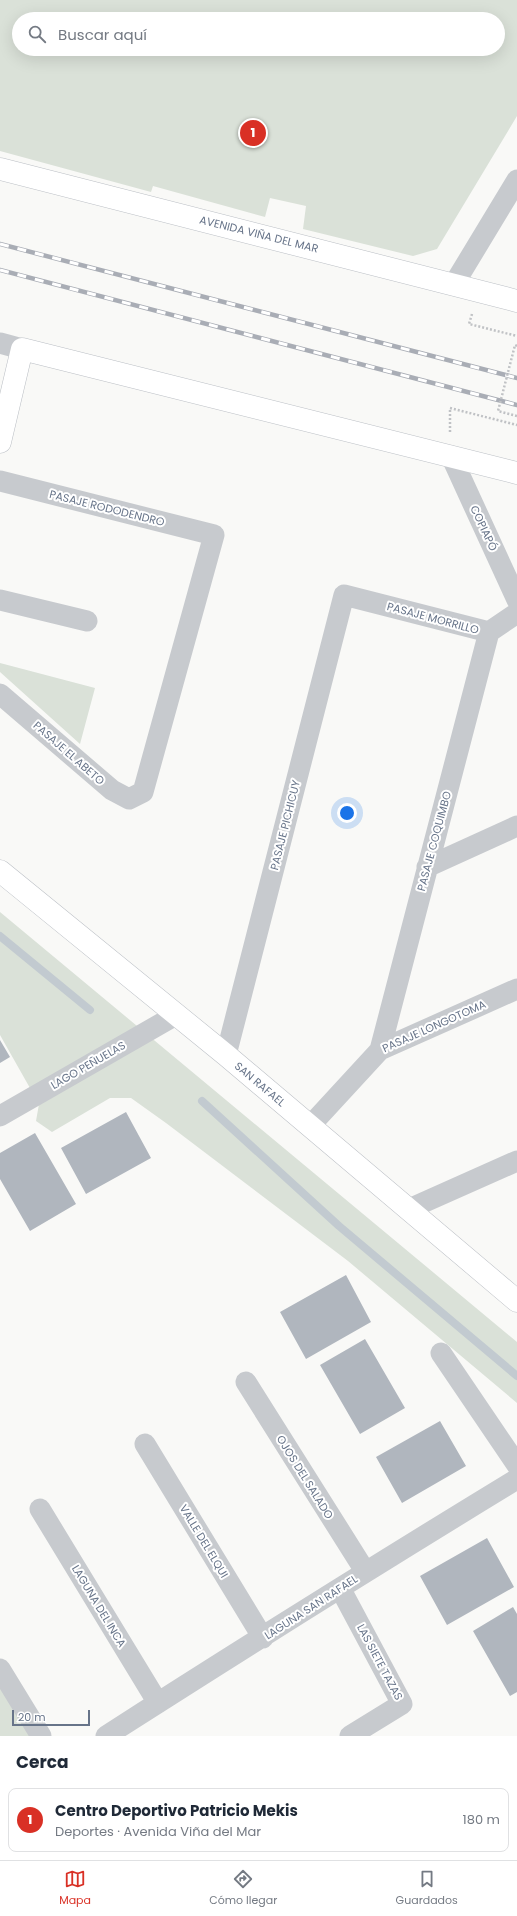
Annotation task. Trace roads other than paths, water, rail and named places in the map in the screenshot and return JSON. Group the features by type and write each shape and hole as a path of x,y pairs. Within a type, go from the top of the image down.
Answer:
{"street":[{"name":"AVENIDA VIÑA DEL MAR","path":"0,169 517,301"},
{"path":"454,284 517,180"},
{"path":"0,343 517,473"},
{"path":"0,442 22,349"},
{"name":"COPIAPÓ","path":"451,456 517,600"},
{"name":"PASAJE RODODENDRO","path":"0,481 214,535 143,792"},
{"name":"PASAJE MORRILLO","path":"344,595 489,632 517,613"},
{"name":"PASAJE PICHICUY","path":"226,1055 344,595"},
{"path":"0,600 87,621"},
{"name":"PASAJE COQUIMBO","path":"380,1050 489,632"},
{"name":"PASAJE EL ABETO","path":"0,694 112,790 129,799 143,792"},
{"path":"427,867 517,826"},
{"name":"SAN RAFAEL","path":"0,870 226,1055 517,1302"},
{"name":"PASAJE LONGOTOMA","path":"310,1126 380,1050 517,989"},
{"name":"LAGO PEÑUELAS","path":"0,1116 176,1015"},
{"path":"409,1209 517,1161"},
{"path":"441,1353 517,1465"},
{"name":"OJOS DEL SALADO","path":"246,1382 365,1571"},
{"name":"VALLE DEL ELQUI","path":"145,1444 263,1638"},
{"name":"LAGUNA SAN RAFAEL","path":"106,1736 263,1638 365,1571 517,1479"},
{"name":"LAGUNA DEL INCA","path":"40,1509 158,1703"},
{"name":"LAS SIETE TAZAS","path":"340,1588 402,1704 350,1736"},
{"path":"0,1669 40,1736"}],"waterway":[{"path":"0,936 90,1010"},
{"path":"202,1101 339,1226 517,1376"}],"railway":[{"path":"0,244 517,378"},
{"path":"0,270 517,405"}],"place":[{"name":"Centro Deportivo Patricio Mekis","path":"253,133"}]}
